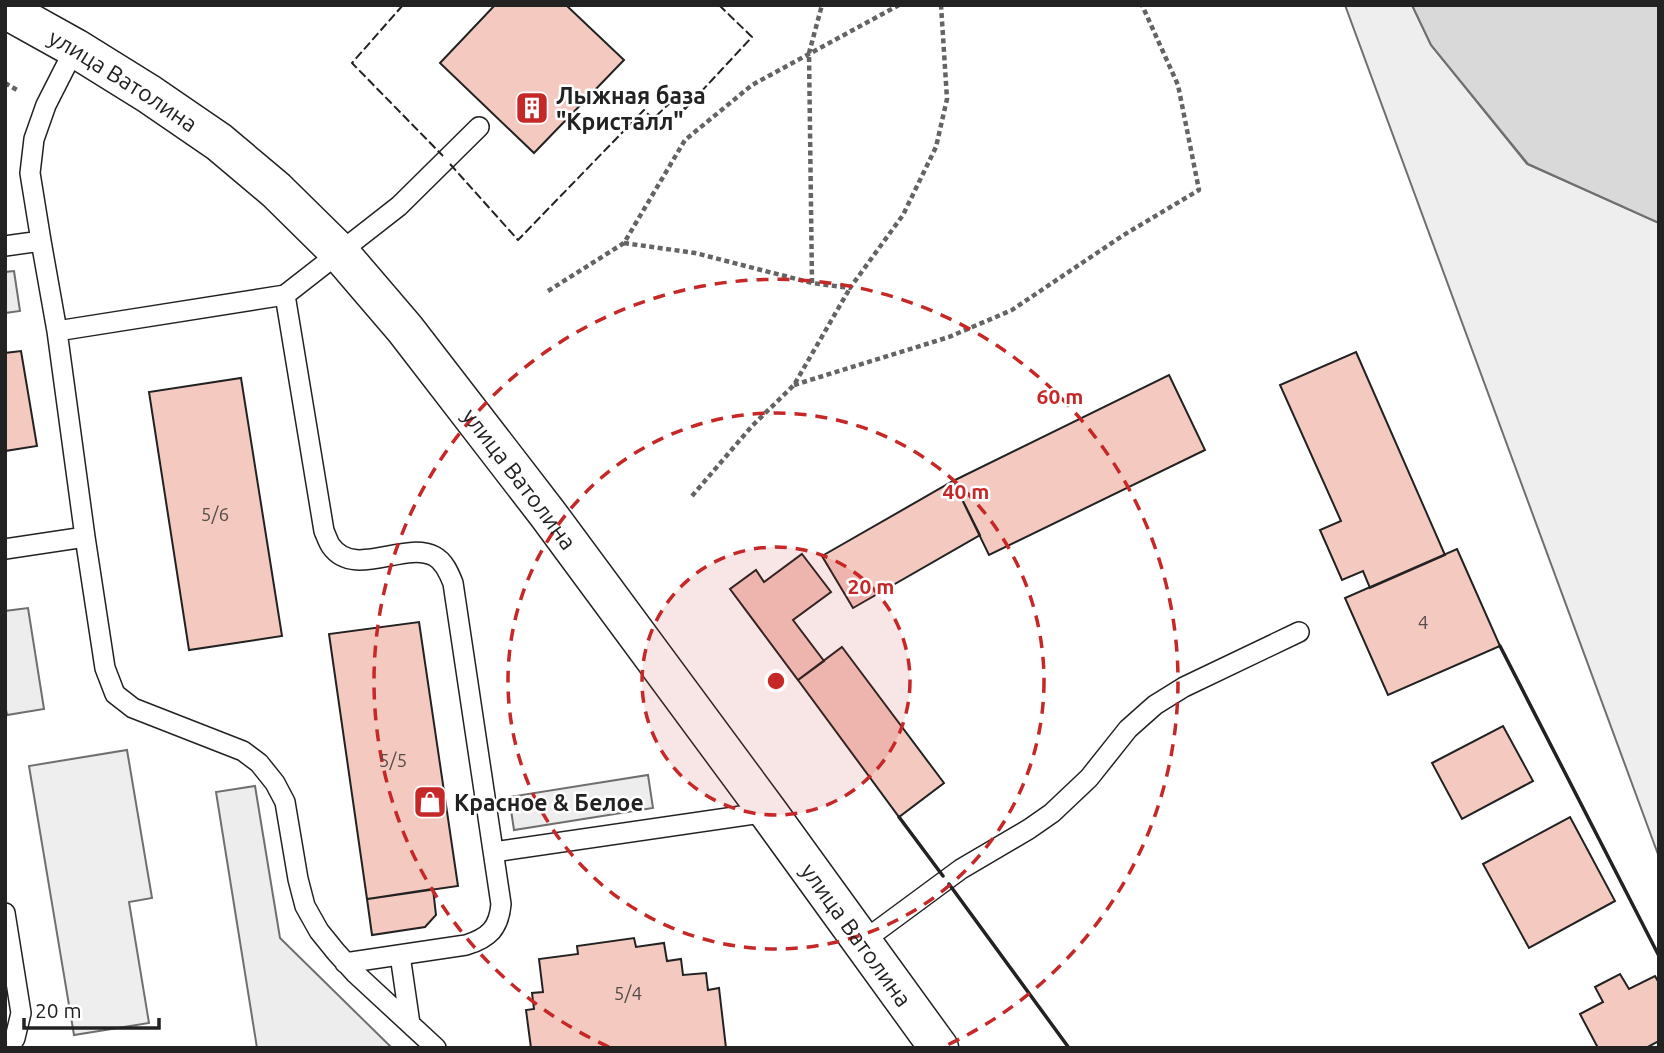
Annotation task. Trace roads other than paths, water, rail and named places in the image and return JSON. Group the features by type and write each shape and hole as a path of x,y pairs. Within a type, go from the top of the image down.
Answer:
{"street":[{"name":"улица Ватолина","path":"5,9 75,48 219,142 276,190 339,252 405,329 483,428 939,1048"}],"lane":[{"path":"75,48 46,105 34,139 30,173 57,331 105,668 115,694 133,708 243,751 259,763 275,783 285,802 305,906 319,931 345,963 436,1048"},
{"path":"57,331 285,295 399,206 479,127"},
{"path":"5,246 41,241"},
{"path":"285,295 324,531 331,546 343,557 356,561 419,553 436,557 447,568 453,583 501,904 500,918 492,931 480,941 345,963"},
{"path":"5,549 85,537"},
{"path":"863,942 945,879 1052,813 1089,778 1128,729 1155,705 1184,687 1299,632"},
{"path":"494,852 768,812"},
{"path":"5,913 21,1013 15,1038 9,1048"},
{"path":"400,955 410,1024"}],"place":[{"name":"Лыжная база \"Кристалл\"","path":"532,108"},
{"name":"Красное & Белое","path":"430,802"}]}
